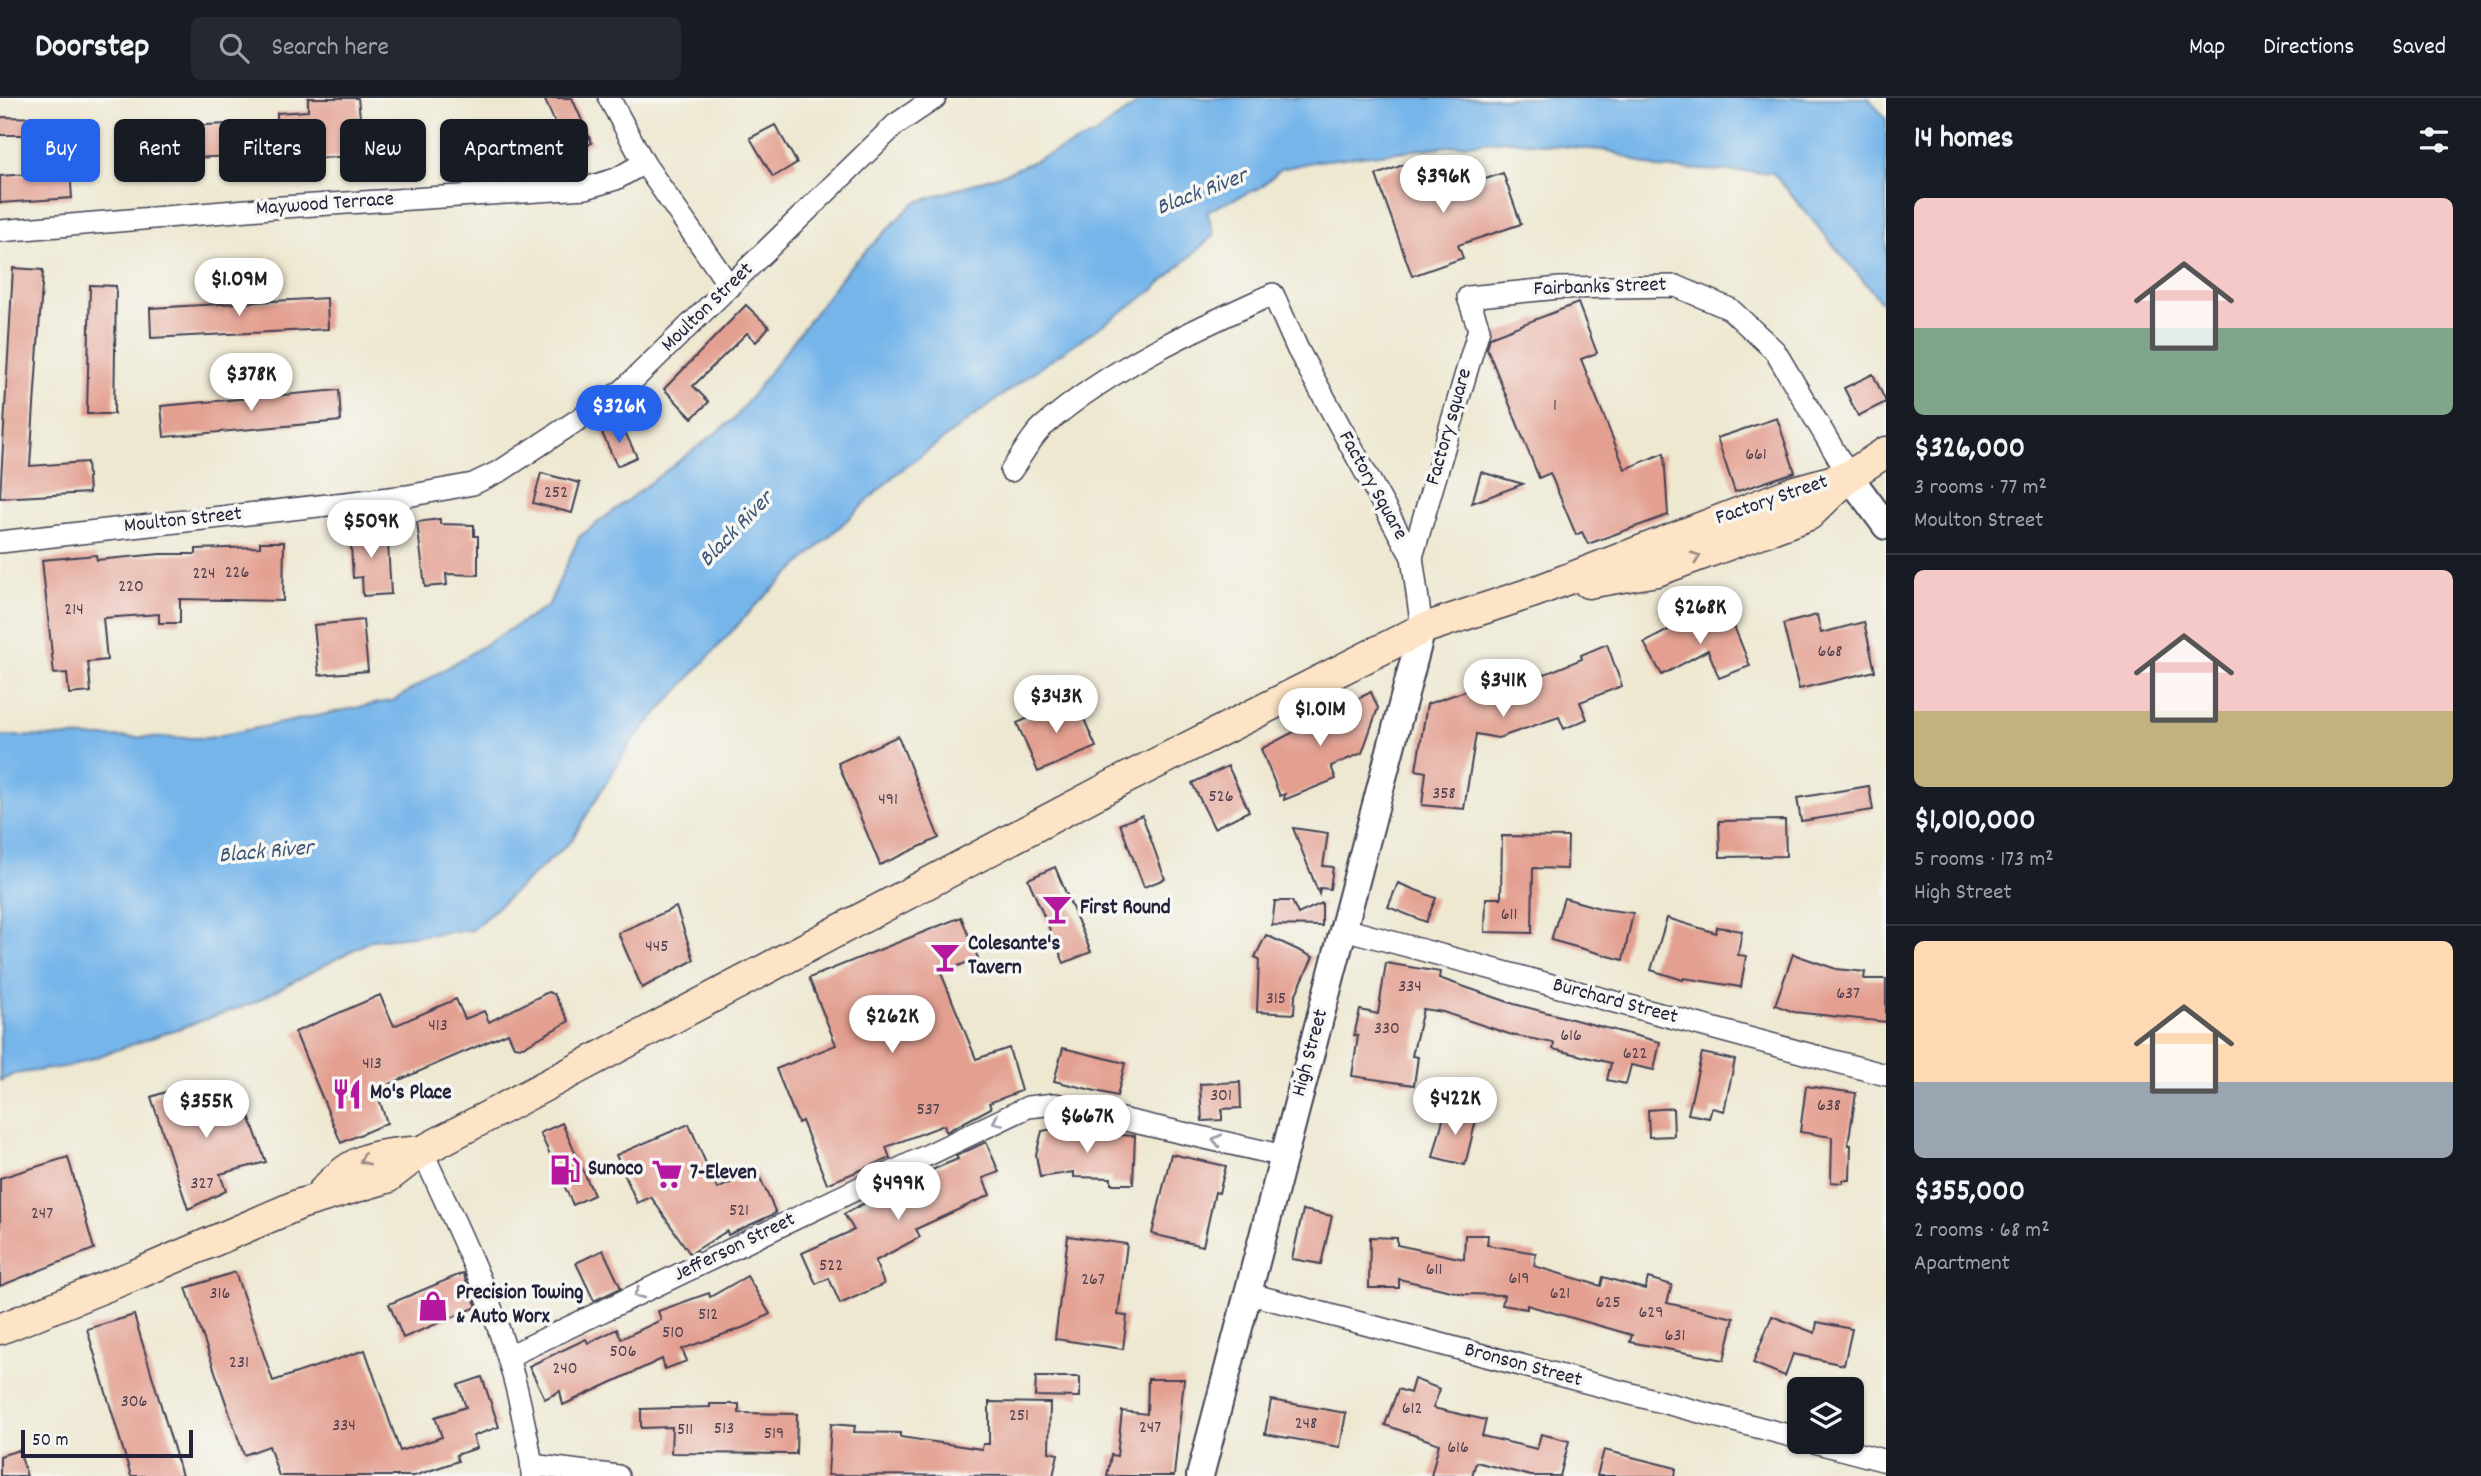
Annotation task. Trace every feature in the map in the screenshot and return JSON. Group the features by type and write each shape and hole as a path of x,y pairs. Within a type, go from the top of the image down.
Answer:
{"main road":[{"name":"Factory Street","path":"422,1151 1118,783 1422,629 1534,592 1795,491 1849,476 1886,452"},
{"path":"0,1329 319,1197 340,1171 376,1155 422,1151"}],"street":[{"path":"609,98 644,163 730,287"},
{"name":"Moulton Street","path":"0,542 407,496 473,484 502,470 624,390 895,125 935,98"},
{"name":"Maywood Terrace","path":"0,231 283,207 586,188 617,180 644,163"},
{"name":"Fairbanks Street","path":"1468,297 1560,288 1676,286 1730,309 1775,351 1849,476"},
{"name":"Factory Square","path":"1011,471 1044,425 1100,386 1157,350 1273,294 1298,350 1412,557 1422,629"},
{"name":"Factory square","path":"1412,557 1479,329 1468,297"},
{"path":"1849,476 1886,526"},
{"name":"High Street","path":"1200,1476 1422,629"},
{"name":"Burchard Street","path":"1344,929 1886,1075"},
{"name":"Jefferson Street","path":"509,1356 1028,1107 1055,1104 1284,1156"},
{"path":"422,1151 481,1280 509,1356 532,1470 618,1476"},
{"name":"Bronson Street","path":"1246,1293 1787,1435"},
{"path":"1859,1454 1886,1461"}],"water":[{"name":"Black River","path":"1145,98 1869,98 1886,119 1886,308 1773,173 1656,168 1610,151 1502,140 1318,161 1281,169 1260,188 1207,211 1214,235 1151,292 1038,369 895,475 754,607 631,742 571,841 472,930 372,940 253,1003 70,1066 14,1074 0,1081 0,736 208,738 394,700 548,606 579,537 734,419 848,269 914,203 1009,172 1094,135"}],"building":[{"path":"308,98 358,98 360,117 340,119 340,157 326,158 326,119 277,119 277,113 308,111"},
{"path":"544,98 572,98 581,119 553,119"},
{"path":"0,117 47,118 21,119 21,135 0,135"},
{"path":"205,125 219,125 219,157 205,157"},
{"path":"775,125 797,163 773,177 750,138"},
{"path":"1419,159 1433,197 1503,173 1521,224 1458,245 1463,258 1412,276 1376,175"},
{"path":"21,174 21,182 71,182 72,198 0,203 0,176"},
{"path":"13,268 43,270 30,466 87,462 89,493 0,498"},
{"path":"90,285 116,286 114,414 87,414"},
{"path":"327,298 328,329 151,338 150,308"},
{"path":"1578,303 1597,353 1581,359 1625,469 1664,453 1668,515 1588,544 1582,532 1576,535 1550,473 1539,478 1487,348 1490,337"},
{"path":"746,305 769,327 756,342 747,333 693,386 709,402 692,418 664,389"},
{"path":"1873,374 1886,402 1858,416 1844,388"},
{"path":"339,390 341,421 164,437 161,406"},
{"path":"1777,418 1795,472 1735,492 1717,438"},
{"path":"621,424 637,457 617,466 602,433"},
{"path":"1481,472 1523,484 1472,503"},
{"path":"541,473 580,483 572,513 533,503"},
{"path":"440,519 440,524 474,525 474,536 478,536 478,575 446,574 447,585 425,587 417,522"},
{"path":"387,528 391,594 363,596 362,577 353,578 350,530"},
{"path":"260,542 284,542 283,601 180,599 180,623 159,623 159,614 103,618 107,660 88,662 91,692 69,694 67,673 54,674 42,560 96,555 97,560 160,554 196,554 196,549 260,547"},
{"path":"1728,611 1750,666 1719,678 1708,650 1662,675 1644,643 1681,623 1684,629"},
{"path":"1817,615 1821,633 1864,622 1875,671 1799,689 1783,624"},
{"path":"363,620 368,671 319,675 314,625"},
{"path":"1607,644 1622,686 1580,702 1587,719 1564,729 1559,717 1498,738 1476,734 1464,809 1422,805 1426,772 1416,770 1427,704 1504,678 1508,689 1582,659 1581,655"},
{"path":"1371,692 1378,708 1362,753 1331,766 1336,779 1284,800 1285,794 1280,796 1261,749"},
{"path":"1075,698 1096,747 1038,772 1017,723"},
{"path":"898,736 939,838 880,865 838,763"},
{"path":"1228,766 1249,811 1214,828 1192,783"},
{"path":"1869,786 1873,810 1801,821 1797,798"},
{"path":"1142,815 1165,879 1144,887 1120,824"},
{"path":"1785,820 1786,856 1720,857 1719,821"},
{"path":"1293,828 1328,833 1323,866 1333,867 1330,889 1320,888 1319,894"},
{"path":"1502,836 1568,837 1567,869 1533,868 1532,933 1485,932 1486,898 1501,898"},
{"path":"1055,867 1091,952 1064,963 1028,879"},
{"path":"1398,883 1436,898 1426,922 1388,907"},
{"path":"1564,898 1603,909 1633,913 1623,960 1551,940"},
{"path":"1275,901 1292,901 1298,914 1322,903 1322,926 1272,925"},
{"path":"676,907 694,960 642,988 618,933"},
{"path":"961,917 978,958 941,973 976,1059 1009,1048 1021,1091 989,1103 991,1108 946,1132 944,1125 886,1147 890,1158 827,1184 802,1121 798,1123 776,1069 836,1045 809,978"},
{"path":"1667,918 1716,933 1717,927 1742,931 1738,955 1746,956 1741,987 1684,978 1683,980 1651,970"},
{"path":"1266,935 1313,957 1295,996 1294,1014 1257,1012 1259,959 1255,957"},
{"path":"1793,954 1836,969 1865,972 1864,979 1886,979 1886,1022 1794,1012 1775,1005"},
{"path":"1386,963 1440,972 1439,978 1514,1004 1660,1042 1654,1070 1631,1065 1626,1084 1607,1080 1611,1063 1553,1049 1554,1043 1512,1035 1443,1012 1423,1009 1412,1056 1418,1057 1414,1085 1352,1076 1358,1036 1354,1035 1360,1010 1378,1014"},
{"path":"548,992 554,994 569,1021 523,1047 514,1046 508,1033 376,1090 387,1123 341,1143 295,1032 380,995 394,1026 456,999 465,1019 484,1011 489,1022"},
{"path":"1063,1048 1125,1063 1117,1096 1054,1081"},
{"path":"1702,1053 1735,1060 1724,1111 1712,1108 1709,1118 1688,1114"},
{"path":"195,1082 204,1107 241,1094 266,1162 220,1174 226,1191 188,1209 151,1097"},
{"path":"1240,1082 1241,1108 1222,1109 1222,1120 1202,1121 1200,1084"},
{"path":"1806,1086 1856,1093 1848,1145 1851,1145 1850,1180 1843,1180 1843,1183 1831,1182 1832,1137 1800,1132"},
{"path":"1446,1108 1477,1116 1465,1165 1433,1157"},
{"path":"1673,1108 1674,1136 1649,1137 1648,1110"},
{"path":"562,1123 594,1195 573,1205 540,1133"},
{"path":"689,1124 717,1189 757,1171 776,1213 728,1235 727,1231 690,1254 651,1197 637,1203 616,1155"},
{"path":"1058,1128 1058,1131 1135,1136 1133,1184 1111,1184 1111,1178 1074,1177 1074,1172 1040,1177 1036,1155 1042,1131"},
{"path":"986,1142 999,1172 983,1178 990,1195 916,1229 920,1237 875,1261 884,1284 840,1304 829,1278 816,1284 802,1253 854,1230 844,1214 908,1180 958,1159 956,1156"},
{"path":"1171,1154 1226,1166 1219,1193 1215,1192 1203,1246 1152,1234"},
{"path":"68,1157 94,1249 0,1286 0,1178"},
{"path":"1303,1210 1332,1216 1321,1264 1292,1259"},
{"path":"1465,1235 1488,1235 1487,1245 1536,1253 1534,1266 1601,1286 1603,1277 1645,1289 1648,1278 1672,1285 1667,1303 1734,1318 1724,1360 1630,1342 1632,1335 1527,1305 1527,1309 1502,1305 1504,1295 1464,1294 1399,1279 1399,1288 1369,1288 1370,1237 1397,1238 1397,1245 1464,1259"},
{"path":"1068,1236 1127,1244 1118,1315 1127,1316 1123,1349 1055,1339"},
{"path":"603,1250 621,1288 594,1301 576,1263"},
{"path":"235,1272 273,1381 365,1350 400,1451 442,1437 435,1417 466,1407 458,1385 482,1377 499,1427 473,1436 477,1448 456,1455 458,1461 414,1476 279,1476 269,1446 244,1455 186,1288"},
{"name":"Precision Towing & Auto Worx","path":"463,1273 477,1307 403,1338 389,1304"},
{"path":"747,1276 770,1314 750,1325 682,1349 687,1361 665,1369 662,1359 563,1405 560,1391 545,1399 529,1366 586,1339 588,1343 617,1329 621,1339 661,1320 658,1311 709,1293 710,1297"},
{"path":"134,1315 182,1476 131,1476 87,1329"},
{"path":"1772,1316 1815,1333 1817,1322 1852,1329 1844,1365 1793,1354 1785,1376 1753,1363"},
{"path":"1036,1377 1080,1377 1080,1397 1035,1396"},
{"path":"1148,1379 1184,1379 1174,1476 1107,1476 1111,1455 1117,1456 1122,1411 1147,1414"},
{"path":"1414,1379 1440,1389 1433,1408 1486,1420 1482,1436 1537,1449 1541,1434 1569,1441 1560,1476 1531,1476 1476,1462 1472,1476 1431,1476 1439,1444 1385,1425 1398,1389 1410,1393"},
{"path":"1271,1400 1346,1413 1340,1447 1265,1434"},
{"path":"989,1402 1050,1403 1049,1452 1058,1454 1053,1476 828,1475 831,1424 855,1426 854,1432 900,1433 900,1437 982,1449 983,1444 989,1444"},
{"path":"710,1404 739,1404 739,1413 797,1414 796,1454 671,1453 672,1427 641,1428 641,1409 710,1407"},
{"path":"19,1450 27,1476 0,1476 0,1456"},
{"path":"1604,1450 1676,1468 1675,1476 1597,1476"}],"place":[{"name":"First Round","path":"1057,909"},
{"name":"Colesante's Tavern","path":"945,957"},
{"name":"Mo's Place","path":"347,1094"},
{"name":"Sunoco","path":"565,1170"},
{"name":"7-Eleven","path":"667,1174"},
{"name":"Precision Towing & Auto Worx","path":"433,1306"}]}
